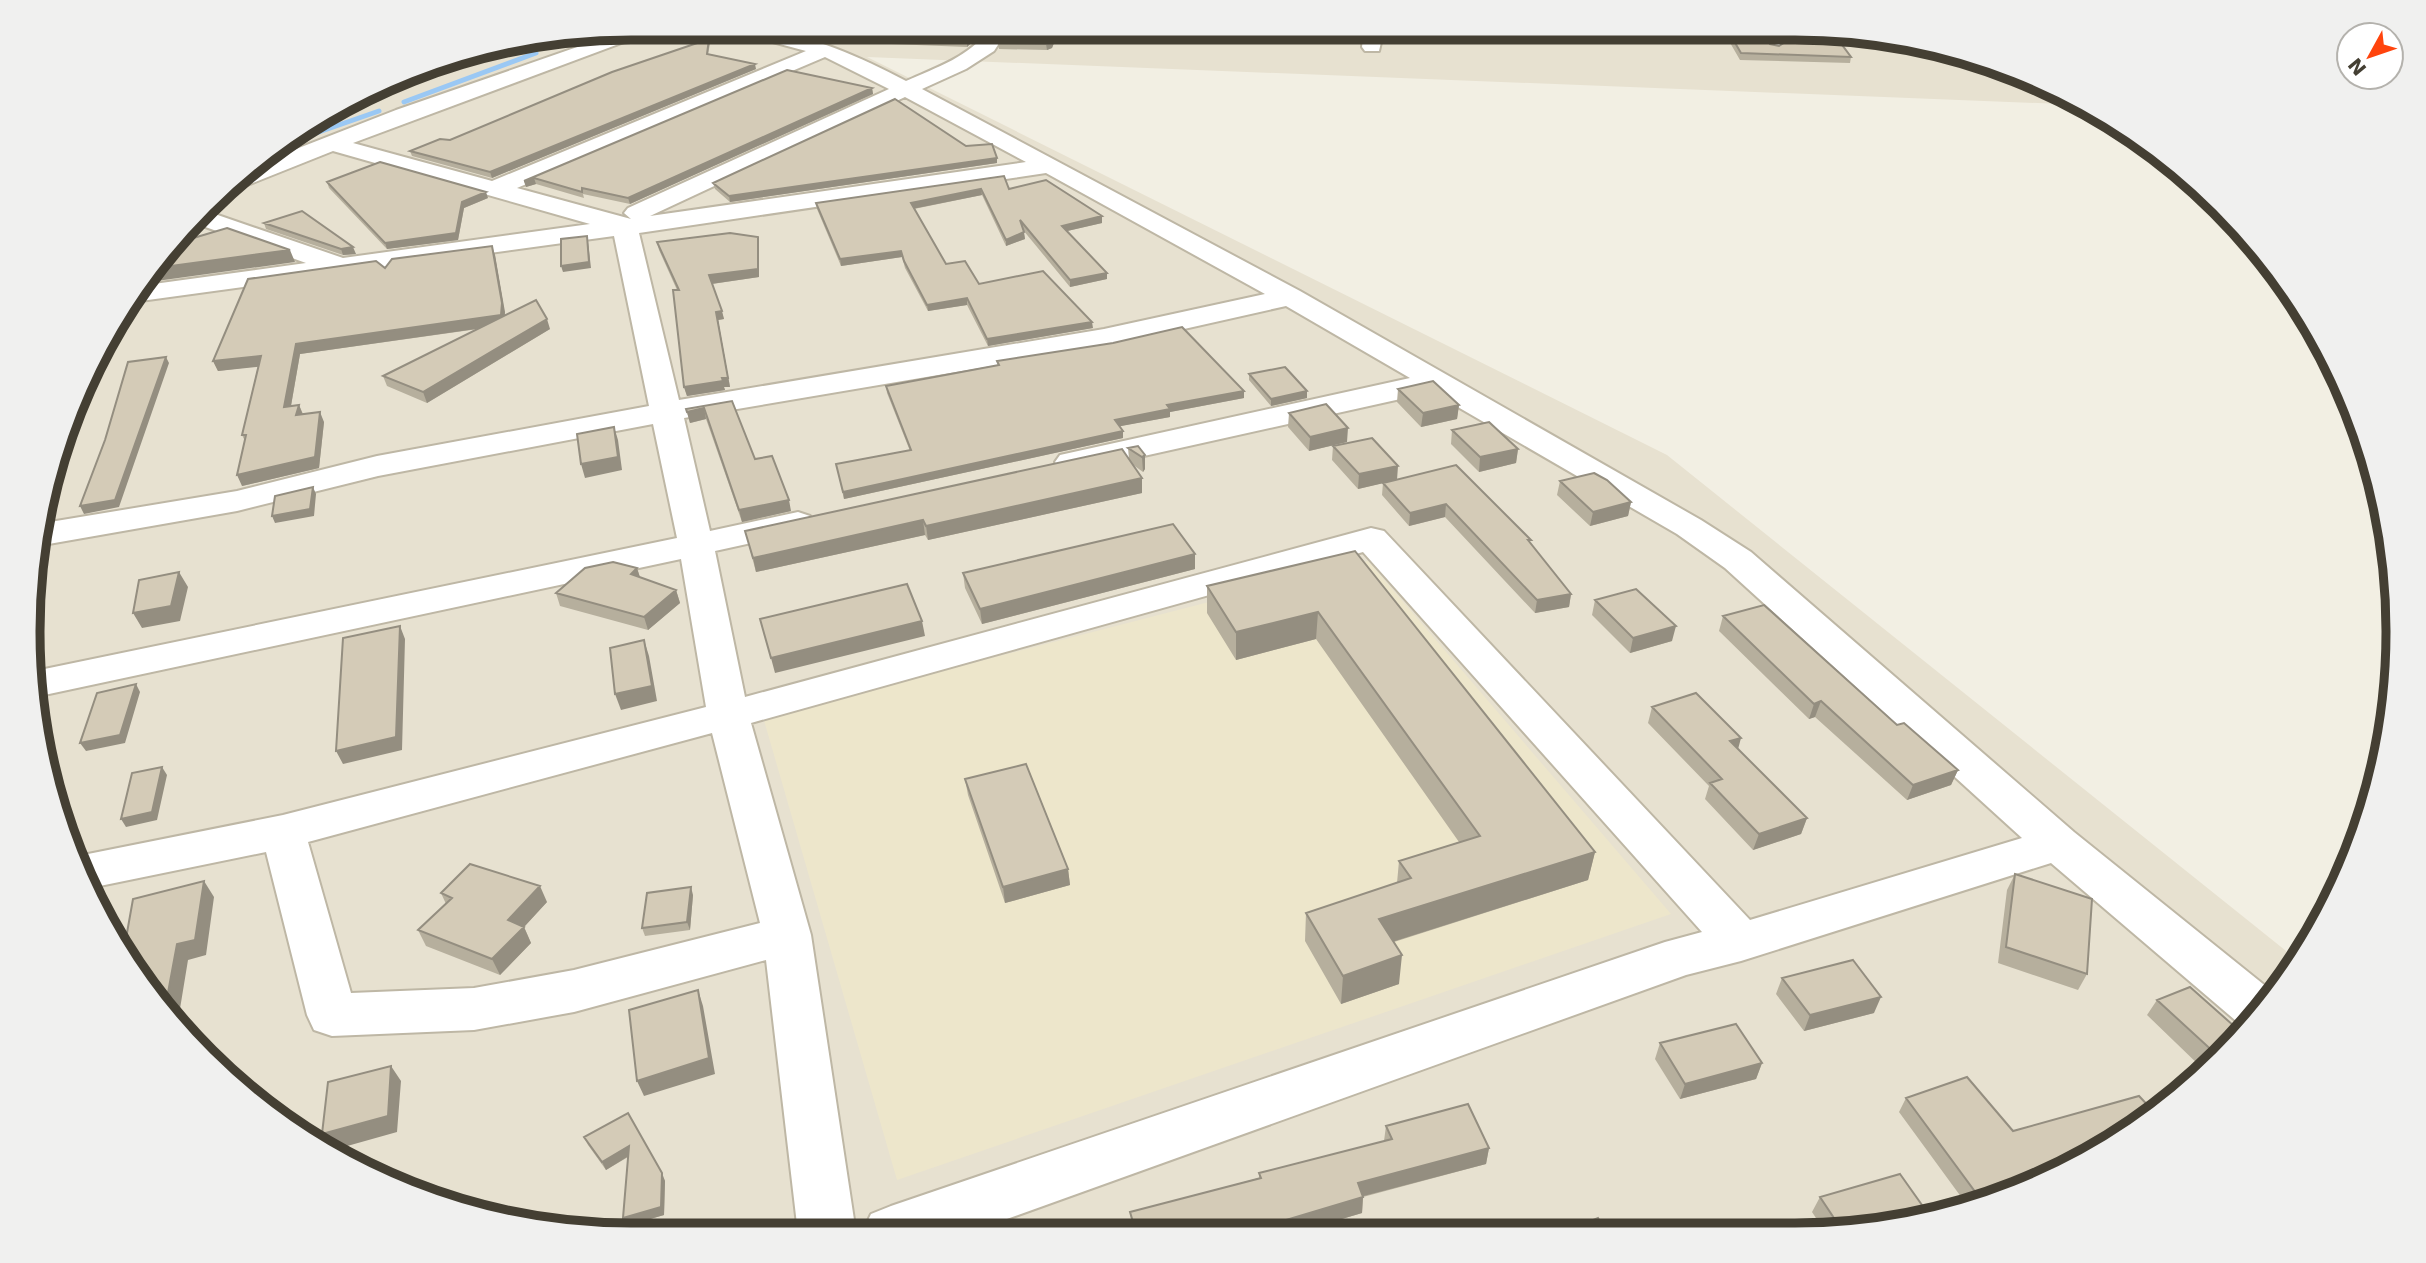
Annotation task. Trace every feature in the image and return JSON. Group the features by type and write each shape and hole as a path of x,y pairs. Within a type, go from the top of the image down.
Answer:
{"street":[{"path":"787,40 850,60 1051,165 1290,297 1689,527 1738,560 2058,844 2253,1005"},
{"path":"332,144 497,188 619,225 974,57 992,40"},
{"path":"260,172 404,115 604,41"},
{"path":"547,46 566,54"},
{"path":"497,188 825,50"},
{"path":"372,103 404,115"},
{"path":"147,294 619,225 813,201 1051,165"},
{"path":"207,219 339,266"},
{"path":"619,225 696,545 728,715 787,935 826,1223"},
{"path":"49,533 237,501 377,466 666,412 1077,343 1290,297"},
{"path":"1045,468 1436,382"},
{"path":"43,683 830,515"},
{"path":"90,870 283,832 728,715 1371,539 1741,942"},
{"path":"283,832 332,1015 486,1007 574,991 787,935"},
{"path":"920,1223 1682,956 1741,942 2058,844"}],"shaded area":[{"path":"632,40 1794,40 1872,45 1948,60 2021,85 2062,104 867,57 1667,455 2290,954 2264,991 2213,1050 2154,1101 2090,1144 2021,1178 1948,1203 1872,1218 1833,1221 632,1223 554,1218 516,1211 478,1203 405,1178 336,1144 272,1101 213,1050 162,991 119,927 101,893 85,858 60,785 45,709 40,632 42,593 45,554 60,478 85,405 101,370 119,336 162,272 213,213 242,187 272,162 336,119 405,85 441,72 478,60 554,45"},
{"path":"1368,561 1671,914 897,1180 763,717"}],"building":[{"path":"706,40 709,40 707,54 755,64 490,172 410,151 440,139 450,140 612,72"},
{"path":"1000,40 1053,40 1046,44 998,43"},
{"path":"1733,40 1768,40 1770,44 1779,46 1788,40 1840,43 1851,57 1741,53"},
{"path":"787,70 872,88 628,198 582,188 582,192 534,178 524,181"},
{"path":"895,99 966,146 992,144 997,158 729,196 713,183"},
{"path":"380,162 486,192 462,202 456,233 385,243 327,182"},
{"path":"1004,176 1009,189 1046,180 1102,216 1062,226 1107,273 1070,280 1020,220 1024,232 1006,240 981,189 911,203 946,264 965,261 979,284 1043,271 1092,322 987,339 967,298 927,305 901,251 840,259 816,203"},
{"path":"302,211 353,247 341,249 264,223"},
{"path":"227,228 290,250 167,267 190,239"},
{"path":"730,233 758,237 758,269 709,275 722,311 716,312 728,378 684,387 673,290 679,290 657,242"},
{"path":"587,236 589,262 561,266 561,239"},
{"path":"492,246 502,303 501,315 296,344 284,407 299,405 296,415 320,412 315,457 237,475 246,435 242,435 261,356 213,361 248,279 376,261 385,268 392,259"},
{"path":"536,300 547,319 423,392 383,376"},
{"path":"1182,327 1244,391 1167,405 1170,409 1115,420 1123,431 843,492 836,464 911,450 886,386 999,365 997,361 1113,343"},
{"path":"166,357 115,500 80,506 105,440 128,362"},
{"path":"1285,367 1307,391 1271,399 1249,374"},
{"path":"1433,381 1459,405 1423,413 1398,389"},
{"path":"732,401 755,459 772,456 789,500 739,510 704,408 687,412 686,409"},
{"path":"1326,404 1348,428 1310,437 1289,413"},
{"path":"1489,422 1518,449 1480,457 1452,430"},
{"path":"614,427 618,457 581,464 577,434"},
{"path":"1372,438 1398,466 1359,474 1333,446"},
{"path":"1138,446 1145,455 1142,457 1128,448"},
{"path":"1122,449 1142,478 926,526 923,520 753,558 745,531"},
{"path":"1456,465 1531,540 1528,540 1571,594 1537,600 1446,504 1410,513 1383,483"},
{"path":"1594,473 1607,480 1631,502 1593,512 1560,481"},
{"path":"313,487 310,509 272,516 275,496"},
{"path":"1173,524 1195,554 980,609 963,573"},
{"path":"1355,551 1595,852 1379,919 1402,955 1343,976 1306,913 1411,878 1399,861 1480,836 1318,612 1236,632 1207,586"},
{"path":"613,562 637,568 631,574 676,590 644,617 556,593 585,568"},
{"path":"179,572 171,606 133,613 139,580"},
{"path":"907,584 922,621 771,658 760,619"},
{"path":"1636,589 1676,626 1633,638 1595,600"},
{"path":"1764,605 1897,725 1904,723 1958,770 1913,785 1821,701 1814,704 1723,616"},
{"path":"400,626 396,737 336,751 343,638"},
{"path":"644,640 652,686 615,694 610,648"},
{"path":"136,684 120,735 80,743 97,693"},
{"path":"1696,693 1741,738 1730,741 1807,818 1759,834 1710,783 1722,779 1652,707"},
{"path":"1026,764 1068,869 1003,887 965,779"},
{"path":"162,767 152,812 121,819 132,773"},
{"path":"470,864 540,886 508,920 524,927 492,959 418,930 452,898 441,893"},
{"path":"2015,874 2092,899 2087,974 2006,947"},
{"path":"204,881 195,940 177,944 167,997 126,938 133,899"},
{"path":"691,887 687,922 642,928 647,893"},
{"path":"1853,960 1881,997 1810,1015 1782,978"},
{"path":"2190,987 2234,1026 2212,1051 2157,1000"},
{"path":"698,990 709,1058 637,1081 629,1010"},
{"path":"1736,1024 1762,1063 1685,1084 1660,1043"},
{"path":"391,1066 388,1116 322,1134 328,1082"},
{"path":"1967,1077 2013,1131 2139,1096 2148,1105 2090,1144 2056,1162 1977,1194 1906,1098"},
{"path":"1468,1104 1489,1148 1358,1183 1363,1197 1276,1223 1133,1223 1130,1212 1261,1178 1259,1173 1392,1139 1386,1126"},
{"path":"628,1113 662,1173 661,1207 623,1218 629,1146 602,1162 584,1137"},
{"path":"1900,1174 1924,1208 1872,1218 1836,1221 1820,1197"},
{"path":"1598,1218 1601,1223 1586,1223"}],"waterway":[{"path":"404,102 536,53"},
{"path":"312,135 379,111"}]}
